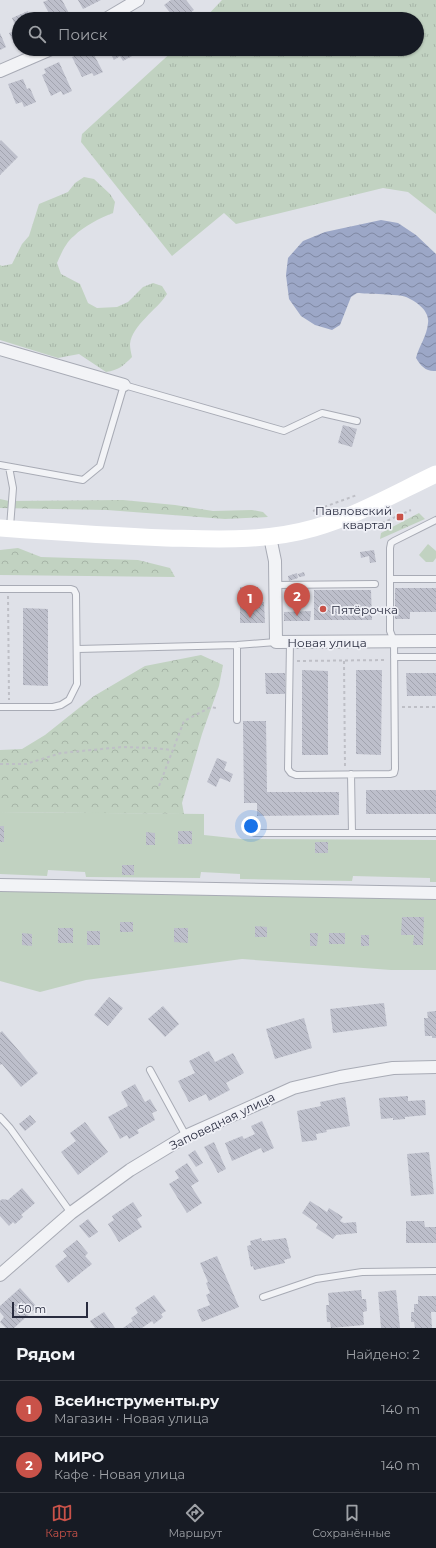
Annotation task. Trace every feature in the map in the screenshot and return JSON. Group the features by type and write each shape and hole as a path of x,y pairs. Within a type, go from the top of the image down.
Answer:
{"main road":[{"path":"5,529 228,540 270,537 314,528 337,520 436,474"}],"street":[{"path":"118,12 138,0"},
{"path":"0,71 34,56"},
{"path":"0,349 124,385"},
{"name":"Новая улица","path":"270,537 275,561 276,642 436,641"},
{"path":"0,885 436,893"},
{"name":"Заповедная улица","path":"0,1275 71,1213 130,1170 186,1136 293,1088 340,1077 393,1068 436,1067"}],"lane":[{"path":"0,465 82,480 100,466 124,385 284,431 322,413 357,421"},
{"path":"5,529 13,488 9,467"},
{"path":"290,642 288,768 291,773 296,775 394,773 394,641 390,631 390,548 391,543 436,520"},
{"path":"390,579 436,579"},
{"path":"275,585 375,584"},
{"path":"0,589 74,590 76,594 78,649 77,684 69,700 61,705 53,707 0,707"},
{"path":"78,649 237,645 276,642"},
{"path":"237,645 238,720"},
{"path":"394,659 436,657"},
{"path":"348,774 352,833"},
{"path":"255,833 436,833"},
{"path":"150,1070 186,1136"},
{"path":"0,1117 10,1128 71,1213"},
{"path":"263,1297 316,1279 362,1272 436,1271"}],"path":[{"path":"313,511 357,495"},
{"path":"371,528 411,510"},
{"path":"8,589 9,707"},
{"path":"290,661 394,659"},
{"path":"344,661 348,774"},
{"path":"159,786 184,721 211,707 216,708"},
{"path":"394,707 436,707"},
{"path":"0,764 26,764 61,753 122,747 172,750"}],"green space":[{"path":"222,0 436,0 436,214 408,192 383,188 236,224 224,213 172,256 81,142 82,134 167,56 424,56 424,12 211,12"},
{"path":"84,177 94,179 110,194 115,202 113,213 87,226 69,241 57,263 61,274 80,284 88,303 97,308 117,307 128,302 143,287 153,283 162,286 167,294 135,330 130,344 132,357 120,367 106,372 79,354 58,358 0,340 0,265 12,264 22,244 29,236 39,204 68,192 75,183"},
{"path":"0,499 9,501 123,500 175,505 213,511 252,510 263,512 268,517 225,519 107,510 0,508"},
{"path":"419,513 425,519 380,539 381,533"},
{"path":"428,544 436,551 436,558 433,562 426,562 419,555"},
{"path":"18,548 41,557 138,560 170,568 175,577 0,575 0,550"},
{"path":"201,655 223,665 219,686 202,734 182,803 184,814 0,812 0,750 22,749 45,735 94,696 145,666"},
{"path":"0,812 204,814 204,835 241,839 436,840 436,882 430,882 430,878 353,876 352,881 240,879 240,874 201,872 200,878 86,877 85,872 48,870 47,876 0,874"},
{"path":"0,888 436,897 436,970 391,970 242,959 86,980 40,992 0,981"}],"water":[{"path":"381,220 398,223 416,235 436,254 436,371 429,371 424,368 416,358 426,332 428,319 427,314 422,307 410,299 397,295 357,293 351,297 340,325 332,330 315,325 301,316 289,299 286,275 288,258 303,241 325,232"}],"building":[{"path":"48,0 62,0 68,12 48,12 43,2"},
{"path":"78,0 101,0 83,9"},
{"path":"171,0 186,0 194,10 191,12 170,12 164,5"},
{"path":"12,32 12,39 9,33"},
{"path":"0,33 6,47 0,50"},
{"path":"95,56 103,72 94,76 92,73 82,77 72,57"},
{"path":"112,56 120,56 114,60"},
{"path":"120,56 132,56 123,61"},
{"path":"59,62 72,91 63,95 61,91 51,96 42,75 46,73 44,69"},
{"path":"23,79 27,89 30,88 36,102 24,107 22,102 16,104 8,84"},
{"path":"1,140 18,157 0,175 0,141"},
{"path":"343,425 357,429 352,447 338,443"},
{"path":"374,550 376,562 370,563 369,556 361,558 360,552"},
{"path":"304,572 305,576 299,577 298,574"},
{"path":"297,573 298,578 289,581 288,576"},
{"path":"240,587 258,587 258,602 264,602 265,623 240,623"},
{"path":"395,588 436,588 436,612 410,612 410,619 395,619"},
{"path":"314,590 371,590 372,620 314,620"},
{"path":"23,608 48,609 48,686 23,685"},
{"path":"311,611 310,621 284,621 284,612"},
{"path":"302,670 328,671 328,755 302,755"},
{"path":"356,670 382,670 381,755 356,754"},
{"path":"265,673 285,673 285,694 266,694"},
{"path":"406,673 436,673 436,696 407,696"},
{"path":"243,721 266,721 267,792 339,792 339,815 257,816 257,803 244,803"},
{"path":"217,758 227,762 224,770 233,774 230,782 220,778 216,787 207,782"},
{"path":"366,790 436,790 436,814 366,814"},
{"path":"0,826 4,826 4,842 0,842"},
{"path":"178,831 192,831 192,844 178,844"},
{"path":"146,832 155,833 155,845 146,845"},
{"path":"315,842 328,842 328,853 315,853"},
{"path":"122,865 134,865 134,875 122,875"},
{"path":"402,917 424,917 423,945 413,945 414,935 401,935"},
{"path":"120,922 133,922 133,932 120,932"},
{"path":"255,926 267,927 267,937 255,937"},
{"path":"58,928 73,928 73,943 58,943"},
{"path":"174,928 188,928 188,943 174,942"},
{"path":"87,931 100,931 100,945 87,945"},
{"path":"22,933 32,934 32,946 22,945"},
{"path":"310,933 318,933 317,946 310,946"},
{"path":"329,933 345,933 345,944 329,944"},
{"path":"361,935 369,935 369,946 361,946"},
{"path":"109,997 123,1008 108,1026 94,1015"},
{"path":"384,1003 387,1026 333,1033 330,1009"},
{"path":"163,1006 179,1024 165,1037 148,1019"},
{"path":"436,1011 436,1038 432,1038 432,1036 425,1036 424,1018 428,1018 427,1012"},
{"path":"304,1018 312,1048 275,1059 266,1029"},
{"path":"2,1031 38,1073 21,1087 2,1064 0,1065 0,1033"},
{"path":"209,1051 215,1062 233,1053 244,1073 226,1083 230,1090 209,1101 206,1094 189,1102 178,1081 195,1073 189,1061"},
{"path":"135,1084 145,1102 150,1099 157,1111 152,1113 155,1120 137,1130 139,1133 129,1139 127,1135 120,1139 108,1117 128,1106 121,1092"},
{"path":"408,1096 408,1101 425,1100 426,1115 405,1117 405,1119 381,1119 379,1098"},
{"path":"345,1097 350,1126 326,1130 327,1132 316,1134 317,1140 302,1142 297,1111 321,1106 320,1102"},
{"path":"30,1115 36,1122 25,1131 19,1124"},
{"path":"262,1121 274,1148 263,1153 261,1148 232,1161 225,1143 242,1136 244,1139 255,1134 251,1126"},
{"path":"85,1122 108,1152 78,1175 61,1152 76,1141 70,1133"},
{"path":"214,1142 226,1169 218,1173 204,1147"},
{"path":"195,1150 203,1163 196,1167 188,1155"},
{"path":"429,1152 434,1194 411,1196 407,1154"},
{"path":"187,1163 199,1181 191,1186 202,1203 187,1213 169,1184 179,1178 175,1171"},
{"path":"22,1188 35,1203 21,1215 23,1217 15,1224 13,1222 9,1226 0,1216 0,1201 2,1199 8,1200"},
{"path":"310,1201 327,1212 329,1208 343,1217 340,1221 344,1223 356,1222 357,1233 336,1235 333,1239 316,1228 318,1224 302,1213"},
{"path":"133,1202 142,1216 137,1219 142,1227 119,1242 108,1224 114,1220 112,1216"},
{"path":"88,1219 98,1232 89,1238 79,1226"},
{"path":"406,1221 424,1221 425,1227 436,1227 436,1243 406,1243"},
{"path":"261,1238 262,1241 286,1238 291,1258 284,1260 285,1263 254,1270 253,1266 251,1267 247,1246 251,1245 250,1241"},
{"path":"77,1240 88,1253 85,1256 92,1264 68,1283 55,1266 67,1256 63,1251"},
{"path":"217,1256 239,1307 202,1322 197,1310 210,1305 206,1295 210,1293 206,1283 208,1282 200,1263"},
{"path":"20,1288 37,1307 14,1328 6,1328 0,1322 4,1317 0,1312 0,1306"},
{"path":"361,1290 362,1299 366,1299 367,1311 363,1312 364,1325 331,1328 330,1322 327,1322 326,1305 329,1305 328,1293"},
{"path":"396,1290 400,1328 381,1328 378,1292"},
{"path":"154,1295 166,1311 161,1314 163,1317 154,1324 152,1321 142,1328 123,1328 133,1321 131,1318 138,1313 135,1308"},
{"path":"418,1296 436,1296 436,1312 431,1312 432,1328 415,1328 414,1322 411,1322 411,1312 414,1312 414,1304 418,1304"},
{"path":"104,1312 115,1328 95,1328 90,1321"}],"place":[{"name":"Павловский квартал","path":"400,517"},
{"name":"Пятёрочка","path":"323,609"},
{"name":"МИРО","path":"297,616"},
{"name":"ВсеИнструменты.ру","path":"250,618"}]}
